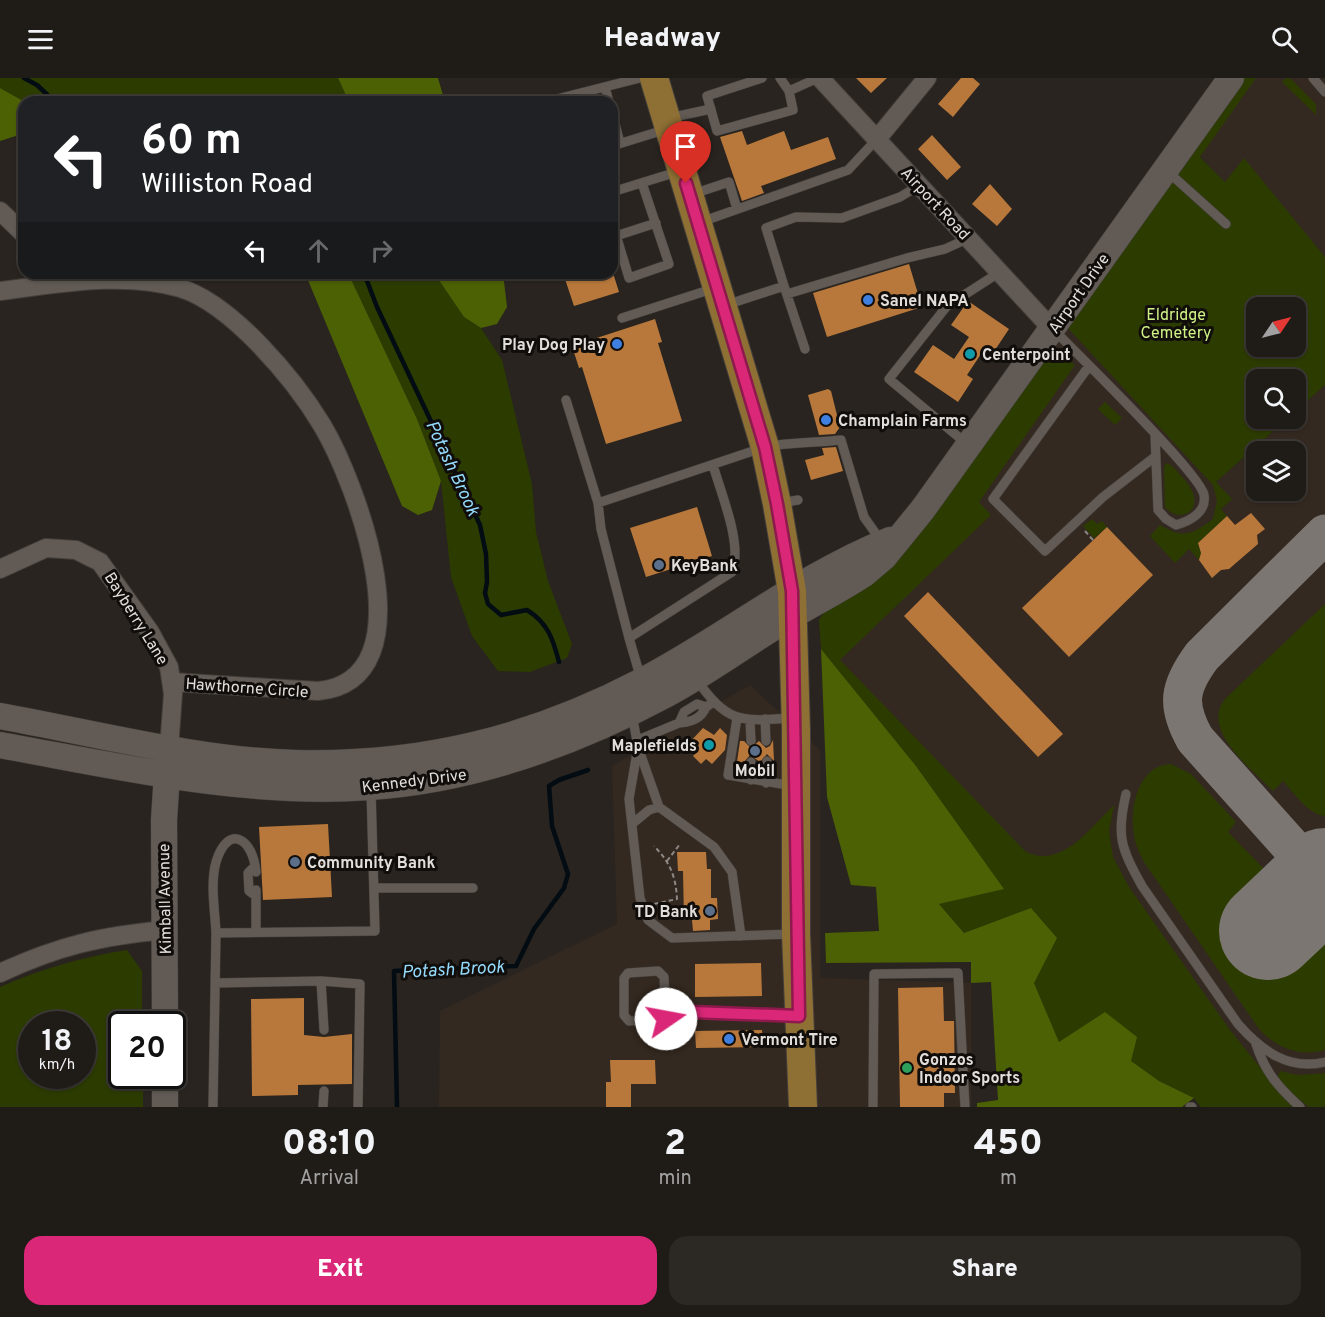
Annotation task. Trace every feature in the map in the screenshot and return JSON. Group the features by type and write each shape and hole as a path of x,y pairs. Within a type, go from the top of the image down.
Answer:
{"main road":[{"path":"654,78 765,447 788,502 796,718 796,933 803,1107"},
{"name":"Airport Drive","path":"792,603 864,574 884,557 892,539 969,446 1231,78"},
{"name":"Kennedy Drive","path":"0,745 166,775 259,786 370,787 472,772 570,741 632,711 694,677 792,603"},
{"name":"Kennedy Drive","path":"0,717 169,748 295,763 348,762 421,755 475,747 580,712 792,603"},
{"path":"632,711 642,681"},
{"name":"Kimball Avenue","path":"165,1011 166,775 169,748"},
{"path":"165,1089 165,1107"}],"street":[{"name":"Airport Road","path":"819,78 1052,328"},
{"path":"877,139 927,78"},
{"path":"0,211 18,228"},
{"name":"Hawthorne Circle","path":"0,291 63,279"},
{"name":"Hawthorne Circle","path":"83,279 161,283 192,293 219,308 282,370 321,424 344,470 366,530 375,577 377,617 366,665 351,681 330,690 306,692 172,682"},
{"name":"Bayberry Lane","path":"0,569 46,548 76,550 100,562 157,643 169,667 172,682 169,748"},
{"path":"0,973 36,956 83,941 165,930"}],"lane":[{"path":"579,96 640,78"},
{"path":"762,78 707,96 717,131 793,110 789,91 780,78"},
{"path":"789,91 819,78"},
{"path":"1313,78 1325,92"},
{"path":"605,87 607,96"},
{"path":"618,143 711,109"},
{"path":"698,223 848,170 877,139"},
{"path":"1165,169 1226,224"},
{"path":"618,190 642,183 729,182 737,209"},
{"path":"618,242 629,278 669,264 642,183"},
{"path":"805,349 766,228 796,217 842,218 900,197 920,185"},
{"path":"618,235 656,223"},
{"path":"622,318 720,296 786,290 945,249 969,238"},
{"path":"969,446 889,379 947,306 1000,272"},
{"path":"1052,328 1155,435 1202,485 1205,498 1199,513 1191,521 1176,525 1158,510 1155,435"},
{"path":"1089,366 993,499 1045,551 1103,497 1156,456"},
{"path":"566,400 598,503 601,529 628,638 642,681"},
{"path":"598,503 765,447 786,443 806,445 841,440 864,517 892,539"},
{"path":"628,638 732,572 736,561 733,533 713,465"},
{"path":"694,677 709,705"},
{"path":"638,743 679,723 684,712 697,704 709,705 737,718 750,720 796,718"},
{"path":"632,711 638,743 659,807 714,847 732,872 738,895 741,936"},
{"path":"737,718 728,775 766,783 796,786"},
{"path":"765,719 766,741"},
{"path":"750,720 751,741"},
{"path":"638,743 629,799 643,906 648,920 672,938 796,933"},
{"path":"766,783 767,761"},
{"path":"751,762 751,780"},
{"path":"216,933 375,931 370,787"},
{"path":"1126,794 1120,818 1121,842 1130,863 1142,885 1238,1024 1256,1044 1277,1059 1306,1065 1325,1062"},
{"path":"632,824 649,810 659,807"},
{"path":"213,1107 215,864 221,849 227,842 236,839 245,842 253,851 256,869 248,873 249,891 256,893 256,932"},
{"path":"374,888 473,888"},
{"path":"666,1019 664,977 658,971 628,973 624,978 624,1015 629,1022 666,1019 692,1012 799,1016"},
{"path":"873,1107 874,974 958,973 965,1107"},
{"path":"215,983 321,981 360,984 358,1107"},
{"path":"321,981 324,1030"},
{"path":"1256,1044 1270,1076 1300,1107"},
{"path":"323,1107 324,1091"}],"path":[{"path":"667,861 680,844"},
{"path":"643,906 677,899 676,879 667,861 654,846"}],"shaded area":[{"path":"1244,78 1325,78 1325,286 1197,153"},
{"path":"1067,324 1216,482 1246,455 1246,501 1306,501 1306,441 1262,441 1276,429 1306,429 1306,402 1325,385 1325,1107 1201,1107 1045,913 827,662 821,649 819,620"},
{"path":"750,685 820,750 820,978 971,983 971,1107 439,1107 440,1011 617,924 612,766"}],"green space":[{"path":"0,78 338,78 346,96 18,96 18,98 0,88"},
{"path":"338,78 438,78 443,96 346,96"},
{"name":"Eldridge Cemetery","path":"1244,78 1256,78 1200,157 1225,182 1244,158 1325,257 1325,385 1306,402 1306,369 1246,369 1246,429 1276,429 1262,441 1246,441 1246,455 1216,482 1232,499 1221,509 1227,516 1198,543 1201,553 1199,560 1189,549 1175,563 1150,536 1160,525 1175,532 1187,533 1199,529 1213,519 1217,501 1213,485 1067,327 1170,181 1176,183 1175,174"},
{"path":"1286,78 1291,79 1316,104 1316,115 1282,82"},
{"path":"0,88 18,98 18,135 0,141"},
{"path":"307,279 351,279 417,419 441,481 432,510 418,515 402,506"},
{"path":"351,279 438,279 464,317 481,328 502,360 532,484 536,532 548,581 572,644 567,658 530,672 498,671 472,636 451,577 441,481 417,419"},
{"path":"438,279 504,279 507,307 497,324 481,328 464,317"},
{"path":"1053,348 1075,365 979,502 991,515 840,660 1026,852 1039,856 1063,851 1074,844 1114,805 1109,831 1113,857 1129,887 1230,1030 1292,1107 1201,1107 1194,1098 1159,1081 1130,1061 1059,1042 1034,983 1031,908 964,933 939,904 1003,888 916,766 821,649 819,620 827,608"},
{"path":"1105,402 1122,418 1115,425 1098,409"},
{"path":"1166,463 1175,469 1191,489 1194,505 1185,514 1178,515 1165,507 1164,468"},
{"path":"1092,519 1097,524 1102,521 1107,527 1094,538 1083,526"},
{"path":"1325,604 1325,816 1308,808 1283,781 1273,791 1232,748 1219,723 1219,711 1225,699"},
{"path":"821,649 916,766 1004,889 939,904 964,933 1031,908 1057,938 1034,983 1059,1042 1105,1012 1137,1037 1131,1061 1159,1081 1194,1098 1182,1107 977,1107 977,1103 998,1100 991,982 971,983 971,962 826,963 825,933 879,931 876,887 851,885 827,797"},
{"path":"1171,764 1191,774 1236,822 1228,832 1271,876 1241,904 1294,958 1325,929 1325,1050 1306,1052 1289,1049 1273,1041 1259,1029 1144,862 1134,835 1133,824 1138,790 1143,780 1151,772 1160,766"},
{"path":"127,950 142,971 142,1011 108,1011 108,1089 143,1089 143,1107 0,1107 0,987 78,960"},
{"path":"1280,1071 1298,1075 1325,1073 1325,1107 1309,1107 1284,1087 1278,1076"}],"building":[{"path":"856,78 887,78 871,93"},
{"path":"961,78 973,78 980,84 953,117 938,104"},
{"path":"742,131 747,145 784,131 791,150 828,137 836,159 761,186 764,193 742,201 720,137"},
{"path":"932,135 961,167 947,180 918,149"},
{"path":"990,184 1012,209 997,226 972,204"},
{"name":"Sanel NAPA","path":"909,264 922,307 827,337 813,293"},
{"path":"565,279 615,279 619,292 574,306"},
{"name":"Centerpoint","path":"968,301 1009,329 991,356 983,351 967,375 973,379 958,402 914,372 933,345 954,359 969,337 951,325"},
{"path":"655,319 662,342 658,343 682,421 606,444 582,367 579,368 572,346"},
{"name":"Champlain Farms","path":"828,389 831,391 840,427 835,434 819,435 808,395"},
{"path":"836,447 843,471 811,480 805,460 824,455 822,448"},
{"path":"697,507 712,556 646,577 630,528"},
{"path":"1251,513 1265,529 1257,535 1258,544 1229,569 1221,570 1212,578 1199,560 1201,553 1198,543 1227,516 1235,525"},
{"path":"1107,527 1153,575 1069,657 1022,608"},
{"path":"928,592 1063,734 1038,757 904,616"},
{"name":"Maplefields","path":"703,728 714,735 720,728 727,735 725,750 712,764 706,759 701,764 693,756 698,751 689,743"},
{"name":"Mobil","path":"773,740 774,761 767,754 760,762 750,755 744,762 737,762 740,741 744,741 751,748 759,741 766,748"},
{"name":"Community Bank","path":"328,824 332,897 263,900 259,827"},
{"path":"677,852 706,852 707,869 711,869 711,898 717,898 718,919 710,920 710,930 693,931 692,920 684,920 683,871 678,871"},
{"path":"761,963 762,996 695,997 695,964"},
{"path":"943,987 944,1021 954,1021 955,1093 944,1093 944,1107 900,1107 898,988"},
{"path":"304,998 304,1035 324,1037 352,1034 352,1084 298,1085 298,1095 252,1096 251,999"},
{"name":"Vermont Tire","path":"762,1030 763,1047 696,1048 695,1031"},
{"path":"610,1060 655,1060 656,1084 631,1084 631,1107 606,1107 606,1082 611,1082"}],"waterway":[{"name":"Potash Brook","path":"24,78 37,85 49,96"},
{"name":"Potash Brook","path":"366,279 377,307 480,525 486,554 485,593 488,604 501,615 527,610 534,615 549,632 559,662"},
{"name":"Potash Brook","path":"397,1107 394,971 516,966 534,929 564,888 568,874 552,826 549,786 588,770"}],"taxiway":[{"path":"1325,534 1202,656 1189,677 1183,696 1185,716 1195,739 1296,852 1313,859 1325,859"}],"runway":[{"path":"1268,931 1325,877"}],"place":[{"name":"Sanel NAPA","path":"868,300"},
{"name":"Play Dog Play","path":"617,344"},
{"name":"Centerpoint","path":"970,354"},
{"name":"Champlain Farms","path":"826,420"},
{"name":"KeyBank","path":"659,565"},
{"name":"Maplefields","path":"709,745"},
{"name":"Mobil","path":"755,751"},
{"name":"Community Bank","path":"295,862"},
{"name":"TD Bank","path":"710,911"},
{"name":"Vermont Tire","path":"729,1039"},
{"name":"Gonzos Indoor Sports","path":"907,1068"}],"route":[{"path":"666,1019 692,1012 799,1016 792,591 765,447 686,183"}]}
